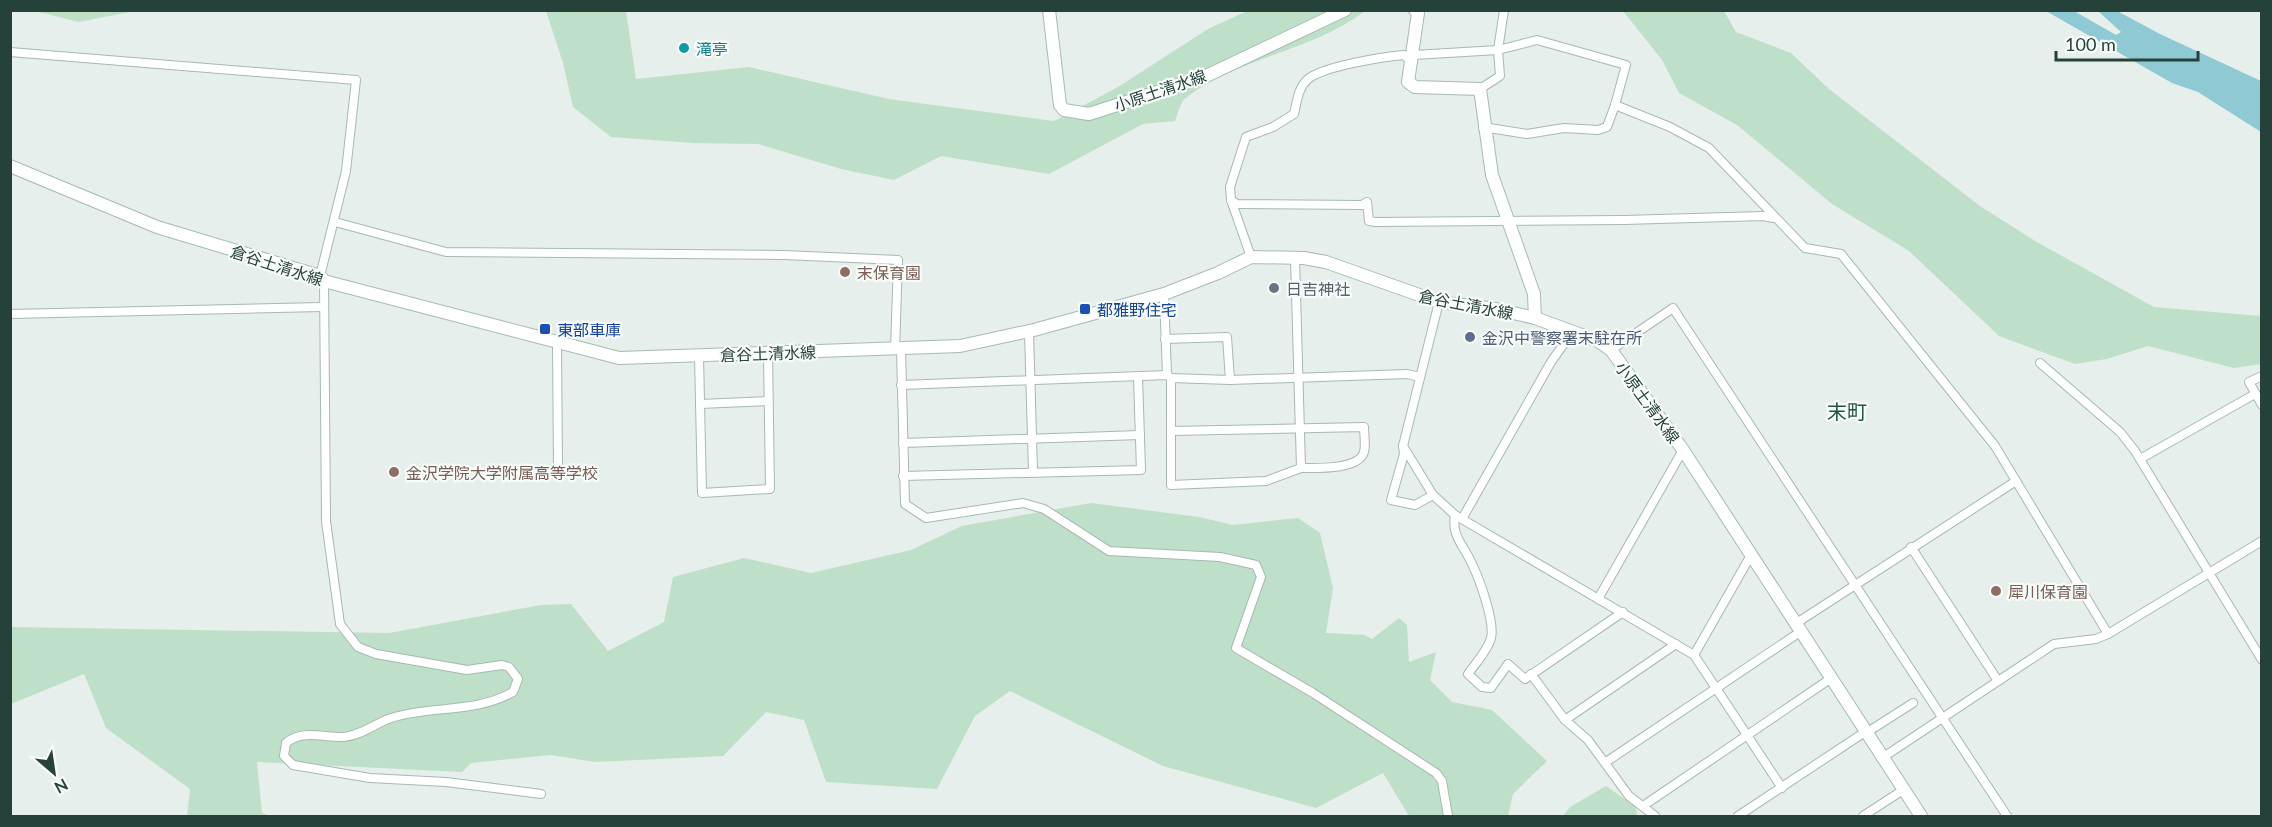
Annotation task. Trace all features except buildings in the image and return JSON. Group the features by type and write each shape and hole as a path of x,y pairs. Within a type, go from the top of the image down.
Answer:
{"main road":[{"name":"小原土清水線","path":"1049,10 1060,105 1064,110 1089,114 1204,77 1345,10"},
{"path":"1415,10 1418,13 1408,82 1415,87 1480,89 1492,175 1534,294 1535,318"},
{"name":"倉谷土清水線","path":"10,166 157,227 322,278 619,358 898,350 960,346 1029,332 1164,294 1218,273 1251,257 1295,258 1326,262 1439,302 1496,309 1535,318"},
{"name":"小原土清水線","path":"1535,318 1598,341 1611,350 1683,450 1921,816"}],"street":[{"path":"1480,89 1500,76 1498,50 1504,10"},
{"path":"1251,257 1232,201 1230,187 1246,137 1273,128 1294,114 1300,90 1309,78 1364,60 1404,55 1413,59 1498,50 1538,40 1626,65 1607,127 1599,130 1564,128 1527,134 1484,127"},
{"path":"10,52 356,80 346,171 322,278 326,521 330,535 337,616 340,624 358,647 376,654 467,669 502,665 509,667 518,679 513,692 483,704 406,714 351,735 300,735 286,743 284,756 293,765 370,778 446,782 541,794"},
{"path":"1615,105 1670,127 1709,148 1805,248 1841,254 1995,447 2108,634"},
{"path":"1232,201 1237,204 1367,202 1369,221 1376,222 1509,222 1741,216 1775,218"},
{"path":"335,222 446,252 794,255 898,260 898,350 905,504 926,518 1023,503 1044,509 1109,550 1221,557 1256,565 1261,577 1236,648 1313,693 1436,773 1442,781 1448,816"},
{"path":"1295,258 1301,468"},
{"path":"1164,294 1169,376 1171,485 1266,481 1301,468 1334,468 1357,462 1365,452 1364,427 1171,431"},
{"path":"1433,495 1415,505 1391,500 1439,302"},
{"path":"10,314 322,307"},
{"path":"1611,350 1673,308 2007,816"},
{"path":"1573,331 1551,362 1453,528 1456,538 1473,564 1488,611 1491,638 1468,674 1482,687 1491,688 1508,664 1525,679 1623,612"},
{"path":"1029,332 1033,472"},
{"path":"1165,339 1227,337 1230,380"},
{"path":"557,342 558,470"},
{"path":"699,356 702,493 770,489 768,353"},
{"path":"2040,363 2120,432 2140,459 2262,660"},
{"path":"901,385 1169,376 1230,380 1407,374 1420,377"},
{"path":"2262,376 2249,382 2262,405"},
{"path":"903,476 1141,470 1138,377"},
{"path":"2140,459 2255,394"},
{"path":"700,404 768,401"},
{"path":"903,443 1140,435"},
{"path":"1403,446 1433,495 1458,517 1623,612 1694,656 1782,788"},
{"path":"1598,599 1683,450"},
{"path":"1606,762 1714,689 1855,586 2016,481"},
{"path":"1882,758 2054,644 2096,639 2108,634 2262,541"},
{"path":"1911,548 1998,681"},
{"path":"1694,656 1751,555"},
{"path":"1565,720 1676,644"},
{"path":"1531,674 1565,720 1588,740 1606,762 1629,796 1655,816"},
{"path":"1643,806 1830,679"},
{"path":"1738,816 1913,703"},
{"path":"1863,816 1903,790"}],"green space":[{"path":"35,11 135,11 79,22"},
{"path":"546,11 626,11 636,79 749,67 889,99 1054,121 1118,87 1208,29 1247,11 1365,11 1345,25 1323,36 1230,72 1208,83 1185,99 1175,121 1143,124 1049,174 941,156 894,180 841,169 758,144 693,143 611,137 573,107 563,63"},
{"path":"1623,11 1724,11 1736,32 1791,53 1829,89 1980,206 2035,241 2154,307 2261,316 2261,364 2234,368 2148,346 2107,359 2075,364 1999,336 1909,251 1832,204 1737,125 1679,93 1662,60"},
{"path":"1091,503 1199,517 1233,525 1298,518 1320,533 1333,588 1326,633 1365,635 1372,639 1399,618 1407,625 1409,662 1436,652 1430,680 1452,702 1492,710 1547,761 1513,794 1508,816 1409,816 1383,773 1316,808 1163,766 1010,691 975,716 937,789 826,782 804,720 766,712 723,756 595,762 551,755 471,763 462,772 257,762 262,813 271,816 187,816 190,789 106,728 84,674 11,704 11,627 389,633 541,605 571,604 608,651 664,622 673,577 744,558 811,573 911,550 962,526"},
{"path":"1606,786 1636,807 1637,816 1563,816 1570,807"}],"water":[{"path":"2046,11 2074,11 2116,35 2121,32 2098,11 2117,11 2160,34 2261,81 2261,132 2198,92 2172,83"}],"place":[{"name":"滝亭","path":"684,48"},
{"name":"末保育園","path":"845,272"},
{"name":"日吉神社","path":"1274,288"},
{"name":"都雅野住宅","path":"1085,309"},
{"name":"東部車庫","path":"545,329"},
{"name":"金沢中警察署末駐在所","path":"1470,337"},
{"name":"金沢学院大学附属高等学校","path":"394,472"},
{"name":"犀川保育園","path":"1996,591"}],"district":[{"name":"末町","path":"1847,411"}]}
